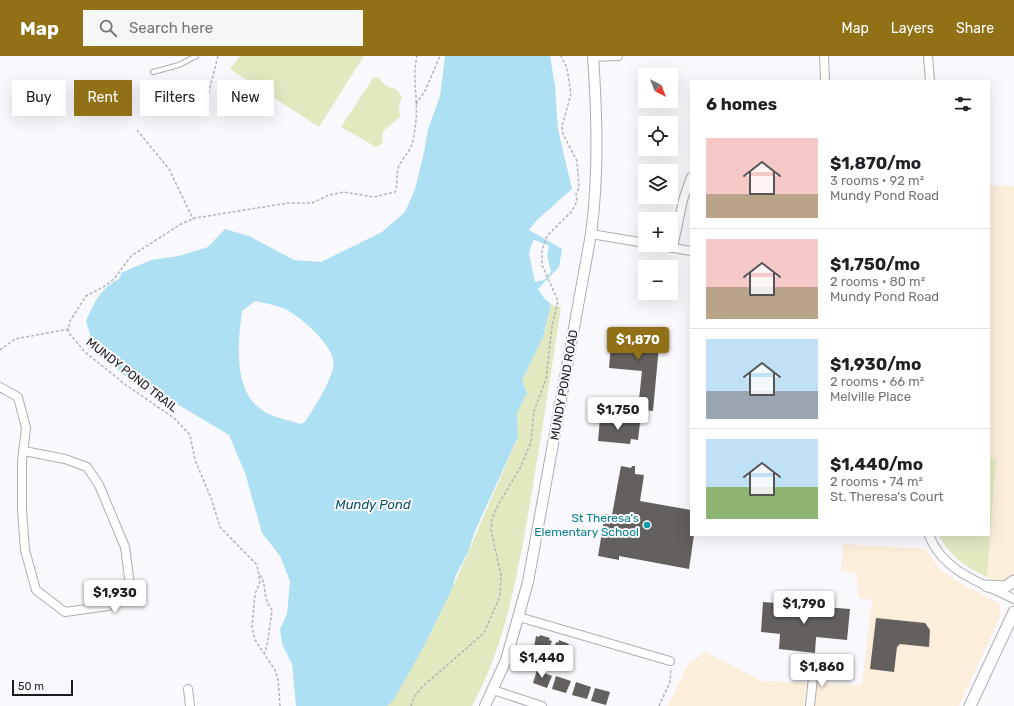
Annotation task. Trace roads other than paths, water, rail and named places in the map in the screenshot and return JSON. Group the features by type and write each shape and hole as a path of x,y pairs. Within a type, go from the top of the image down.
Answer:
{"main road":[{"path":"987,586 1005,587 1014,581"},
{"path":"970,706 1014,612"}],"street":[{"path":"593,57 618,56"},
{"path":"824,56 825,80"},
{"path":"928,56 930,80"},
{"name":"MUNDY POND ROAD","path":"485,706 506,660 528,582 591,234 597,178 598,148 593,57"},
{"path":"678,224 683,200 690,181"},
{"path":"591,234 638,242"},
{"path":"678,249 690,251"},
{"path":"0,387 18,397 26,428 24,451 22,510 24,543 36,590 65,612 108,606 130,585 126,548 99,485 87,467 65,459 24,451"},
{"path":"930,536 936,549 951,567 1014,600"},
{"path":"519,616 670,661"},
{"path":"810,706 814,668"},
{"path":"188,689 190,706"},
{"path":"493,690 542,706"}],"lane":[{"path":"153,72 179,65 196,56"}],"water":[{"name":"Mundy Pond","path":"445,56 550,56 555,86 558,129 572,189 537,220 529,230 562,249 559,267 538,289 544,298 551,304 543,337 522,380 527,393 517,413 518,437 475,531 468,552 455,577 453,587 423,648 393,701 387,706 296,706 292,664 282,644 280,629 287,614 290,581 280,556 262,533 245,473 229,435 150,388 124,375 94,349 86,321 99,296 113,282 120,278 121,273 151,260 179,256 208,247 225,229 249,236 294,260 321,262 382,232 405,212 415,189 428,129 440,96","holes":["535,240 549,246 547,255 551,272 544,280 535,282 529,253 533,241","255,301 285,309 300,318 317,334 330,352 333,360 333,368 325,389 305,422 300,424 265,412 254,403 247,393 242,380 239,352 242,311"]}],"place":[{"name":"St Theresa's Elementary School","path":"647,525"}]}
